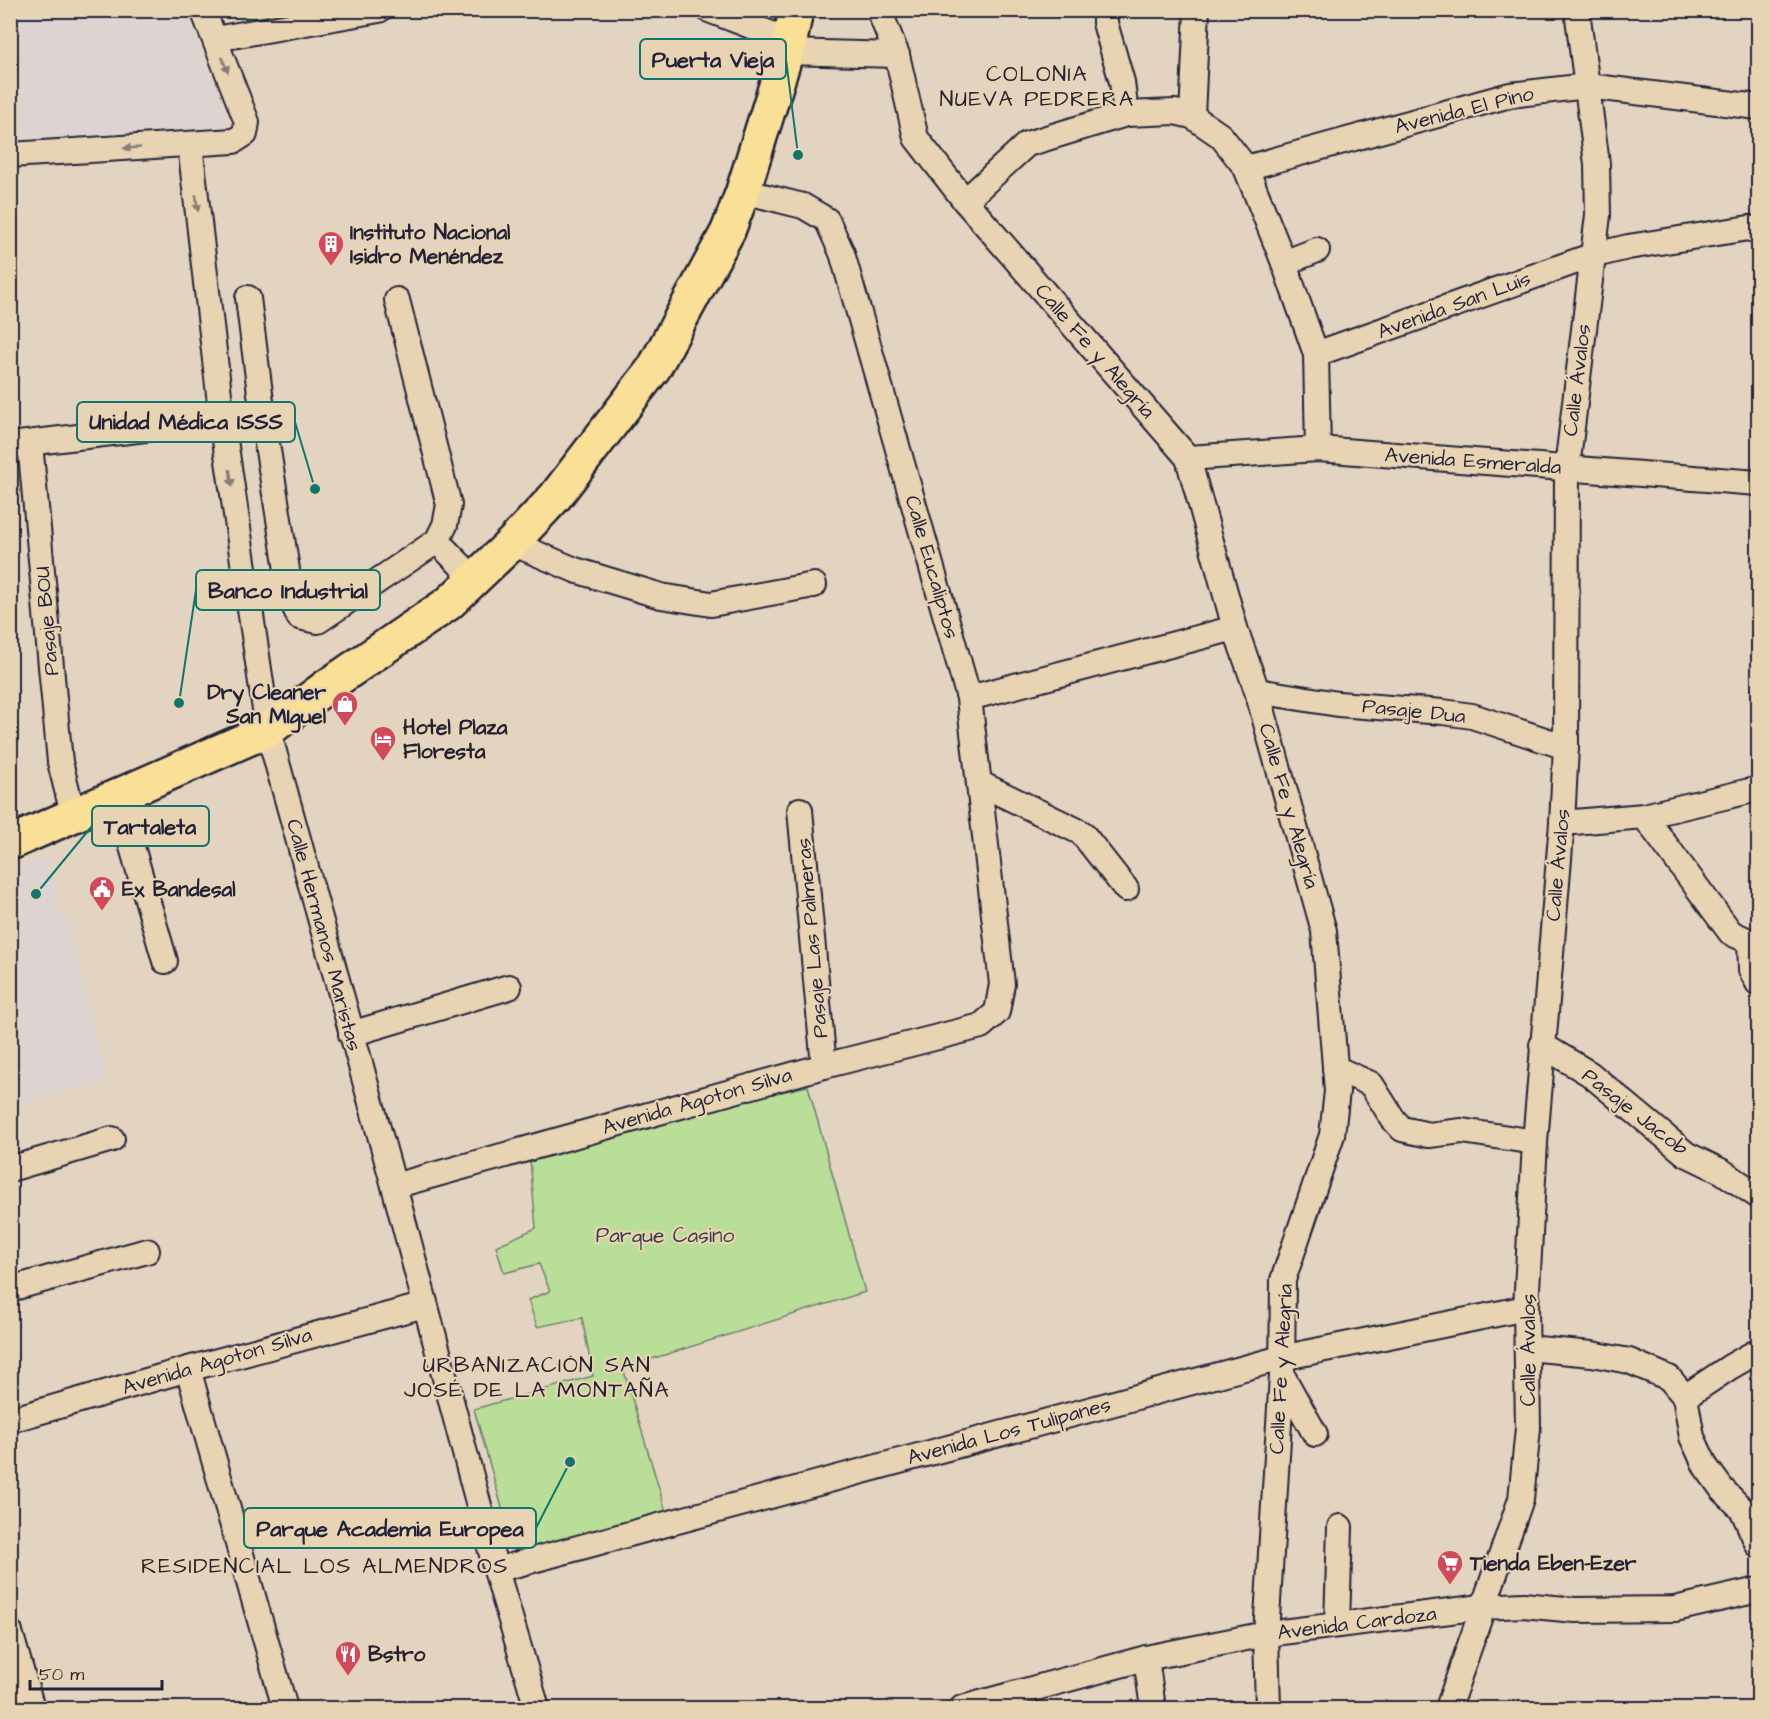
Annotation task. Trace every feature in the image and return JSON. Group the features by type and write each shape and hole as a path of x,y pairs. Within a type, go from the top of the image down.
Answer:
{"highway":[{"path":"10,843 117,795 267,720 326,687 449,603 512,543 555,497 654,368 728,231 743,191 790,35"},
{"path":"10,824 69,798 267,720"}],"street":[{"path":"10,155 190,145 234,141 244,134 247,122 203,10"},
{"path":"215,39 379,10"},
{"path":"709,10 790,35 897,55"},
{"name":"Calle Fe y Alegría","path":"879,10 897,55 915,138 965,201 1188,458 1235,628 1257,691 1324,931 1337,1090 1332,1135 1283,1280 1282,1366 1266,1634 1269,1708"},
{"path":"1105,10 1105,23 1122,82 1126,114"},
{"path":"1192,116 1197,10"},
{"name":"Calle Ávalos","path":"1448,1708 1521,1499 1528,1428 1526,1308 1535,1142 1562,823 1566,747 1567,468 1598,215 1597,164 1577,10"},
{"name":"Avenida El Pino","path":"1246,168 1510,95 1587,86 1758,107"},
{"path":"965,201 1028,144 1126,114 1175,112 1192,116 1221,135 1246,168 1284,263 1316,354 1318,449"},
{"name":"Calle Hermanos Maristas","path":"190,145 223,425 267,720 496,1570 537,1708"},
{"name":"Calle Eucaliptos","path":"743,191 803,206 827,220 842,253 969,698 1002,984 997,1012"},
{"name":"Avenida San Luis","path":"1316,354 1592,256 1628,247 1749,228 1758,232"},
{"path":"1284,263 1317,250"},
{"path":"248,298 264,426 292,601 299,617 318,621 437,541 445,525 449,505 397,300"},
{"path":"20,444 223,425 264,426"},
{"name":"Pasaje BOU","path":"20,444 60,762 69,798"},
{"name":"Avenida Esmeralda","path":"1188,458 1318,449 1758,483"},
{"path":"437,541 474,579"},
{"path":"512,543 575,570 661,596 711,604 814,585"},
{"path":"969,698 1235,628"},
{"name":"Pasaje Dua","path":"1257,691 1338,704 1443,711 1472,716 1566,747"},
{"path":"979,783 1082,833 1126,889"},
{"path":"1562,823 1644,816 1758,789"},
{"path":"117,795 165,961"},
{"name":"Pasaje Las Palmeras","path":"800,810 824,1065"},
{"path":"1644,816 1731,933 1754,943 1751,970 1758,983"},
{"path":"351,1034 509,987"},
{"name":"Avenida Agoton Silva","path":"394,1186 824,1065 981,1026 997,1012"},
{"name":"Pasaje Jacob","path":"1542,1045 1590,1074 1686,1154 1723,1172 1758,1196"},
{"path":"1335,1068 1371,1084 1402,1129 1429,1135 1462,1131 1535,1142"},
{"path":"10,1169 111,1139"},
{"path":"10,1289 147,1251"},
{"name":"Avenida Agoton Silva","path":"10,1420 425,1305"},
{"name":"Avenida Los Tulipanes","path":"496,1570 1282,1366 1526,1308"},
{"path":"1527,1348 1592,1354 1629,1361 1669,1378 1691,1393"},
{"path":"1691,1393 1730,1366 1758,1351"},
{"path":"1282,1366 1315,1434"},
{"path":"188,1369 285,1708"},
{"path":"1691,1393 1692,1437 1706,1467 1722,1489 1742,1509 1758,1545"},
{"path":"1337,1625 1340,1527"},
{"name":"Avenida Cardoza","path":"962,1708 1146,1658 1266,1634 1482,1607 1523,1605 1575,1610 1675,1609 1758,1590"},
{"path":"10,1632 32,1708"},
{"path":"1146,1658 1153,1708"}],"shaded area":[{"path":"11,11 185,11 229,120 214,129 11,146"},
{"path":"48,857 60,909 69,926 80,965 106,1081 11,1107 11,869"}],"green space":[{"path":"244,10 323,11 246,23"},
{"name":"Parque Casino","path":"808,1086 865,1292 623,1368 667,1515 522,1554 514,1550 474,1409 593,1376 582,1318 537,1327 528,1300 550,1291 539,1264 504,1273 496,1246 536,1228 529,1148"}],"place":[{"name":"Puerta Vieja","path":"798,155"},
{"name":"Instituto Nacional Isidro Menéndez","path":"331,267"},
{"name":"Unidad Médica ISSS","path":"315,489"},
{"name":"Banco Industrial","path":"179,703"},
{"name":"Dry Cleaner San MIguel","path":"345,727"},
{"name":"Hotel Plaza Floresta","path":"383,762"},
{"name":"Tartaleta","path":"36,894"},
{"name":"Ex Bandesal","path":"102,912"},
{"name":"Parque Academia Europea","path":"570,1462"},
{"name":"Tienda Eben-Ezer","path":"1450,1586"},
{"name":"Bstro","path":"348,1677"}],"district":[{"name":"COLONIA NUEVA PEDRERA","path":"1037,86"},
{"name":"URBANIZACIÓN SAN JOSÉ DE LA MONTAÑA","path":"537,1378"},
{"name":"RESIDENCIAL LOS ALMENDROS","path":"325,1566"}]}
